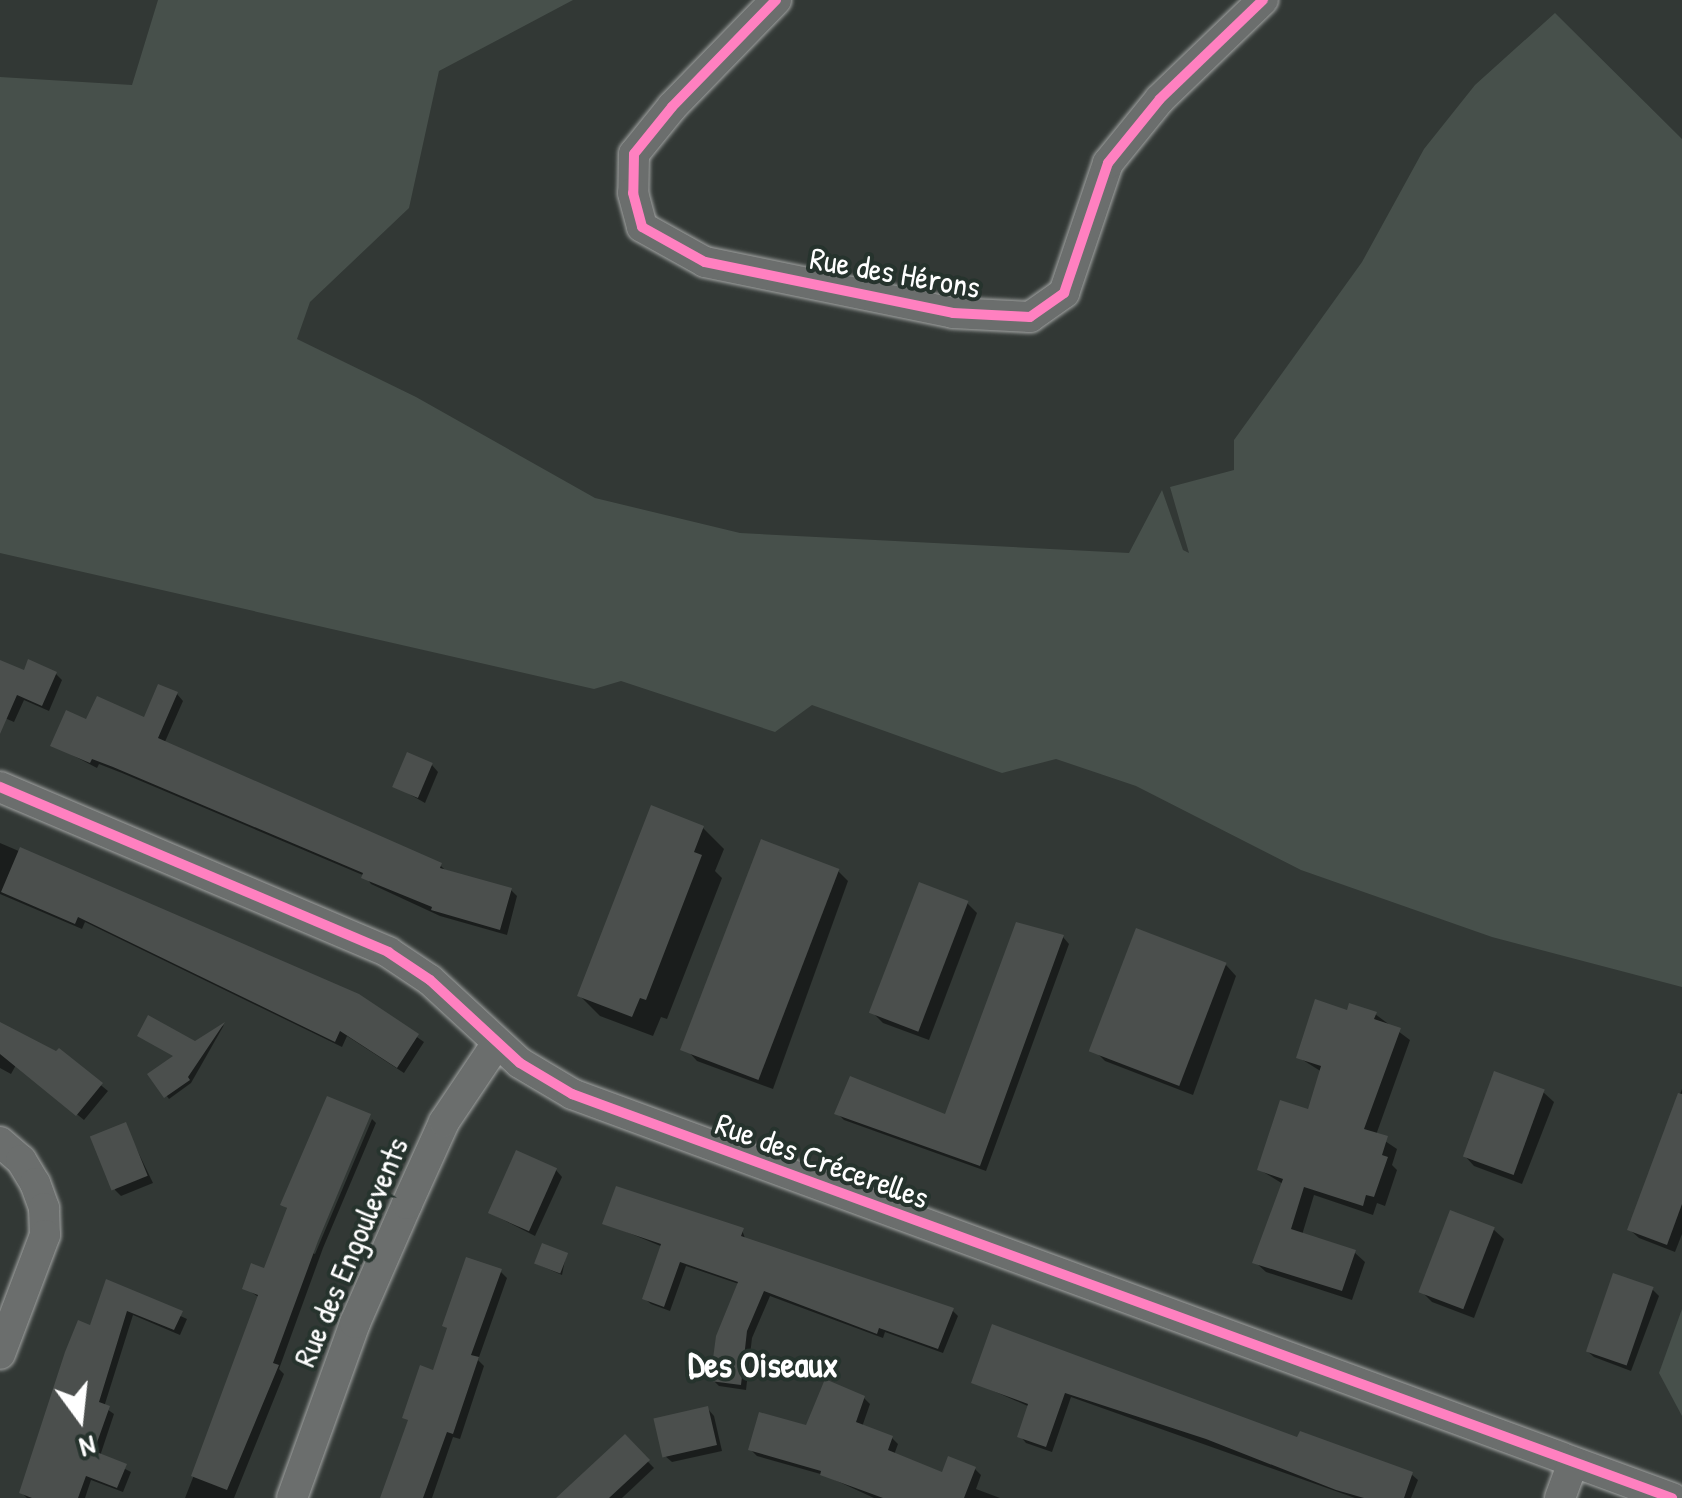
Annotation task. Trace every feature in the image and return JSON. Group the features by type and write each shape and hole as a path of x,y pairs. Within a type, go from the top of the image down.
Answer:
{"street":[{"name":"Rue des Hérons","path":"776,0 672,107 634,154 633,193 642,227 704,262 953,313 1030,317 1064,293 1108,164 1160,99 1263,0"},
{"name":"Rue des Crécerelles","path":"0,788 370,942 430,980 497,1043 544,1080 601,1106 1672,1498"},
{"name":"Rue des Engoulevents","path":"292,1498 356,1323 399,1221 444,1122 497,1043"},
{"path":"0,1142 21,1160 35,1183 44,1208 44,1235 0,1354"},
{"path":"1560,1498 1574,1462"}],"shaded area":[{"path":"158,0 573,0 439,71 409,208 310,302 297,339 416,397 595,498 740,533 1129,553 1162,490 1183,550 1189,553 1170,487 1234,470 1234,440 1362,262 1424,149 1475,85 1555,13 1682,139 1682,987 1492,937 1301,870 1136,786 1056,759 1002,773 812,705 775,732 621,681 594,689 0,553 0,77 132,85"},
{"path":"1682,1309 1682,1416 1659,1373"}],"building":[{"path":"28,659 57,672 42,706 17,695 0,734 0,660 24,670"},
{"path":"158,684 178,692 158,738 442,863 440,868 512,888 500,930 431,910 432,907 361,878 363,873 113,767 92,759 90,763 50,746 66,710 86,719 97,696 144,717"},
{"path":"407,752 433,763 418,798 392,787"},
{"path":"651,805 704,826 694,852 702,855 646,1000 640,998 632,1017 577,996"},
{"path":"761,839 839,869 758,1080 680,1050"},
{"path":"20,847 359,994 419,1034 397,1068 340,1031 335,1042 78,917 75,924 1,892"},
{"path":"919,882 968,901 918,1032 869,1013"},
{"path":"1016,922 1064,935 980,1166 834,1114 850,1076 945,1114"},
{"path":"1136,928 1227,963 1179,1086 1089,1051"},
{"path":"1315,999 1347,1010 1349,1003 1377,1012 1374,1019 1401,1028 1364,1129 1388,1136 1382,1155 1388,1157 1374,1197 1366,1195 1363,1206 1304,1187 1291,1229 1356,1250 1342,1291 1252,1263 1283,1179 1257,1170 1280,1100 1308,1109 1321,1066 1296,1058"},
{"path":"148,1015 195,1041 225,1022 188,1077 190,1080 164,1098 147,1074 173,1056 137,1036"},
{"path":"0,1022 56,1051 59,1048 103,1083 76,1116 0,1054"},
{"path":"1494,1071 1545,1089 1514,1175 1463,1157"},
{"path":"1678,1093 1682,1094 1682,1204 1667,1245 1627,1230"},
{"path":"327,1096 371,1114 318,1241 273,1363 279,1365 227,1490 191,1476 258,1295 242,1289 251,1263 264,1268 287,1208 280,1205"},
{"path":"126,1122 148,1176 112,1190 90,1137"},
{"path":"516,1150 557,1168 529,1231 488,1213"},
{"path":"616,1186 744,1228 741,1236 954,1308 938,1349 879,1328 877,1334 764,1291 747,1331 741,1385 710,1381 716,1336 738,1282 680,1262 664,1307 642,1299 661,1244 602,1224"},
{"path":"1450,1210 1495,1227 1463,1309 1418,1292"},
{"path":"542,1243 568,1253 560,1274 534,1264"},
{"path":"466,1257 502,1269 471,1355 479,1357 453,1434 447,1432 423,1498 380,1498 408,1420 402,1418 420,1365 433,1370 447,1328 442,1326"},
{"path":"1613,1273 1654,1287 1627,1365 1586,1351"},
{"path":"106,1279 183,1311 174,1330 127,1311 99,1402 110,1406 94,1451 127,1464 117,1488 86,1476 78,1498 32,1498 19,1493 65,1352 78,1320 90,1325"},
{"path":"992,1324 1297,1437 1300,1431 1413,1472 1404,1498 1364,1498 1336,1490 1206,1439 1065,1393 1046,1447 1017,1437 1028,1404 971,1383"},
{"path":"825,1379 865,1396 856,1422 893,1436 888,1450 942,1472 948,1456 976,1467 964,1498 883,1498 820,1475 821,1471 748,1450 759,1412 806,1425"},
{"path":"708,1406 717,1445 662,1458 653,1419"},
{"path":"625,1434 650,1460 609,1498 556,1498"}],"cycle path":[{"path":"776,0 672,107 634,154 633,193 642,227 705,262 953,313 1030,317 1064,293 1108,163 1160,99 1263,0"},
{"path":"0,787 388,952 430,980 520,1063 572,1094 1672,1498"}],"district":[{"name":"Des Oiseaux","path":"763,1365"}]}
